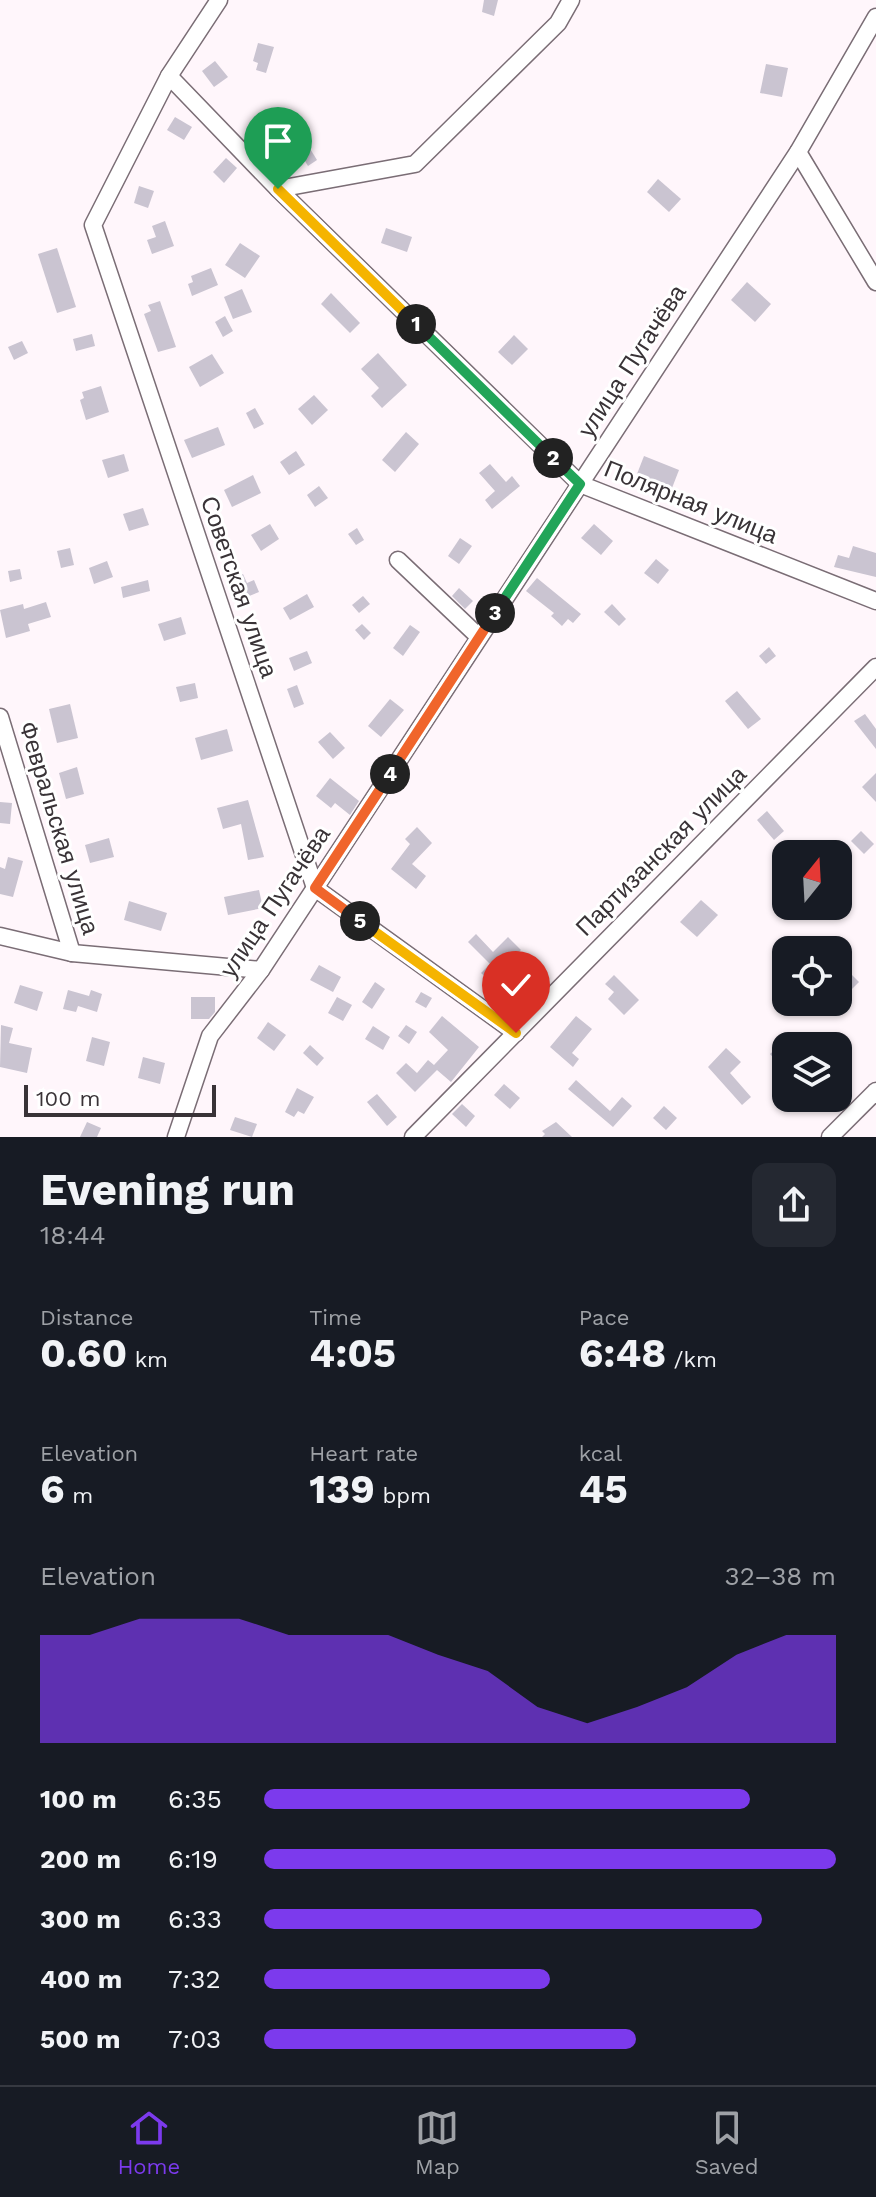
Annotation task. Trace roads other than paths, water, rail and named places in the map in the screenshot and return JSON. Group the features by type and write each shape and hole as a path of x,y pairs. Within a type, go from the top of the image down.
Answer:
{"street":[{"name":"Советская улица","path":"219,0 169,76 93,225 315,888"},
{"path":"278,189 415,164 558,23 571,0"},
{"name":"улица Пугачёва","path":"176,1137 210,1036 261,970 798,152 876,17"},
{"name":"Полярная улица","path":"169,76 278,189 580,484 876,601"},
{"path":"798,152 876,282"},
{"path":"398,560 479,637"},
{"name":"Партизанская улица","path":"413,1137 876,667"},
{"name":"Февральская улица","path":"0,717 72,953"},
{"path":"315,888 516,1033"},
{"path":"0,936 72,953 261,970"},
{"path":"830,1137 876,1091"}]}
